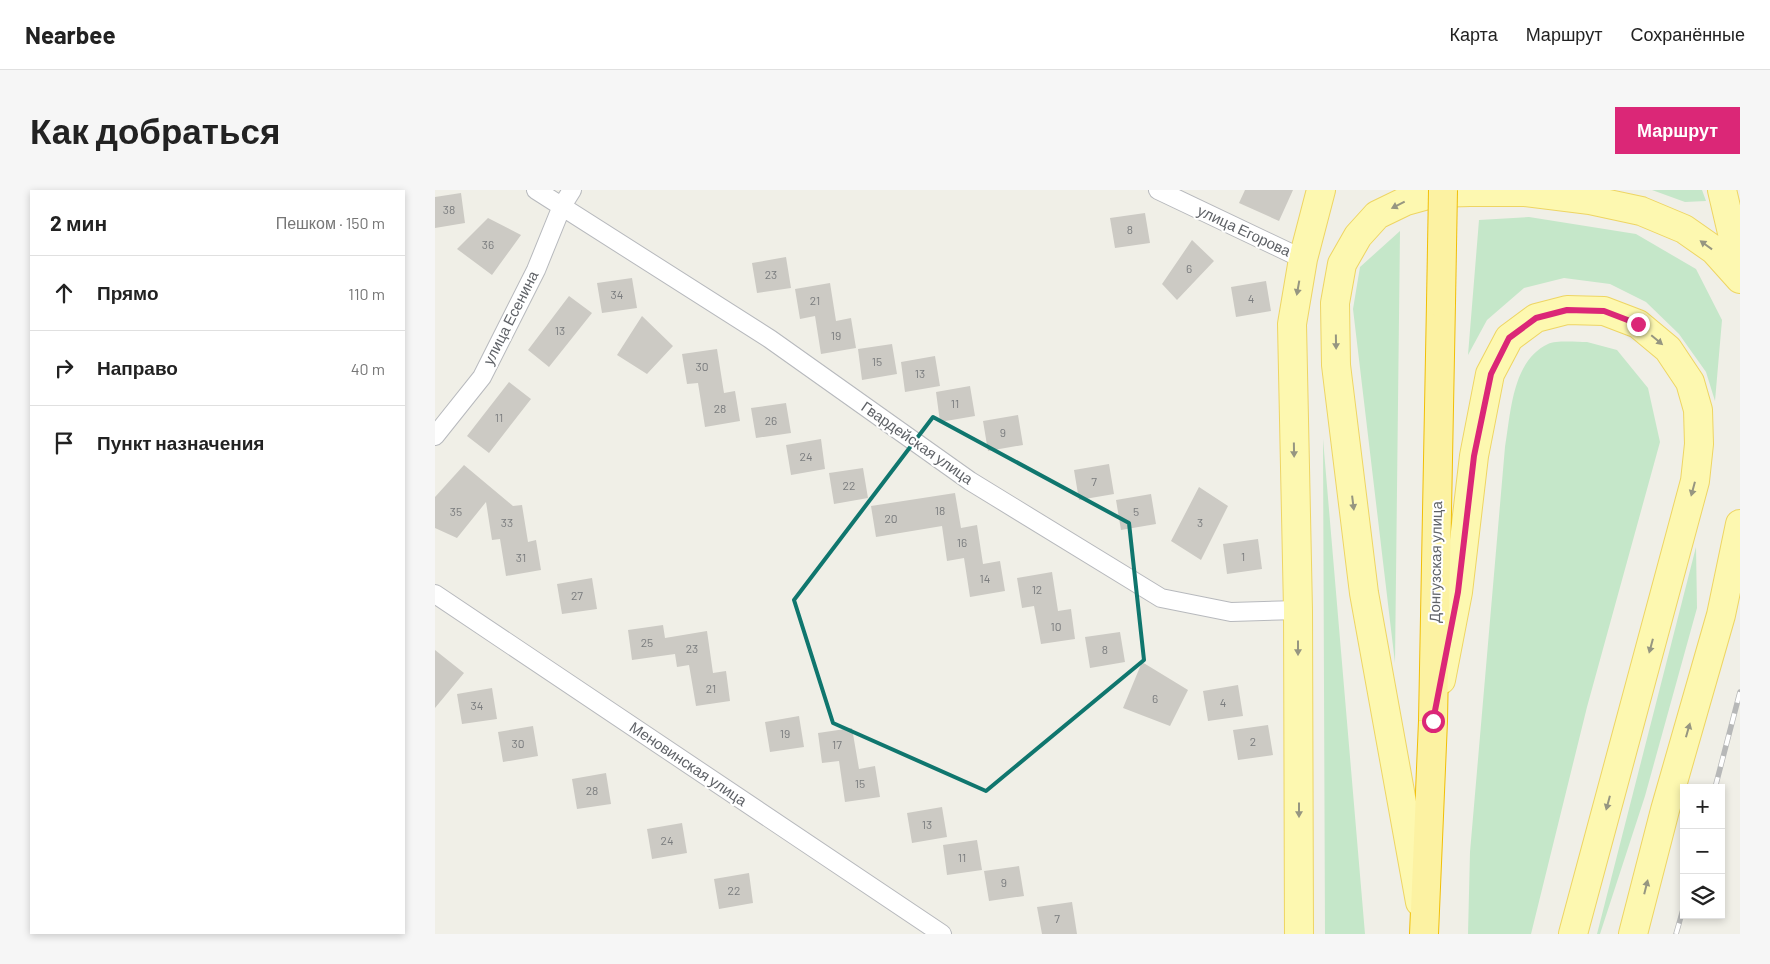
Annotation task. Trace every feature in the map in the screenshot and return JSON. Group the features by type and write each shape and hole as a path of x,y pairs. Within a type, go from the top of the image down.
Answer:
{"highway":[{"name":"Донгузская улица","path":"1424,931 1433,721 1443,190"}],"main road":[{"path":"1299,934 1298,610 1292,324 1303,259 1321,190"},
{"path":"1722,190 1740,268"},
{"path":"1424,931 1363,584 1336,365 1335,303 1342,264 1358,236 1377,215 1406,201 1435,193 1525,192 1590,200 1641,210 1684,229 1714,250 1740,280"},
{"path":"1433,721 1458,592 1474,456 1491,374 1509,338 1536,318 1567,310 1604,311 1638,324 1668,349 1690,382 1698,410 1699,444 1695,481 1573,934"},
{"path":"1633,934 1665,810 1721,615 1740,524"}],"street":[{"name":"Гвардейская улица","path":"535,190 770,339 970,481 1161,598 1231,612 1298,610"},
{"name":"улица Есенина","path":"435,436 481,377 536,270 562,206 572,190"},
{"name":"улица Егорова","path":"1158,190 1303,259"},
{"name":"Меновинская улица","path":"435,594 942,934"}],"highlighted area":[{"path":"933,417 1129,523 1144,660 986,791 833,723 794,600"}],"green space":[{"path":"1652,190 1702,190 1706,201 1685,202"},
{"path":"1529,217 1636,234 1696,269 1722,320 1715,401 1706,372 1679,334 1646,302 1610,284 1564,278 1524,288 1487,320 1468,355 1479,220"},
{"path":"1400,231 1395,663 1353,309 1360,267"},
{"path":"1587,342 1617,350 1648,388 1660,442 1587,707 1531,934 1468,934 1470,852 1505,447 1515,389 1527,362 1536,352 1548,344"},
{"path":"1323,439 1365,934 1325,934"},
{"path":"1696,547 1697,608 1645,796 1600,934 1597,934"}],"building":[{"path":"1245,190 1293,190 1279,221 1239,203"},
{"path":"461,193 465,223 435,228 435,197"},
{"path":"1145,213 1150,243 1115,248 1110,218"},
{"path":"488,218 521,235 492,275 457,249"},
{"path":"1192,240 1214,261 1177,300 1162,284"},
{"path":"786,257 791,288 757,293 752,263"},
{"path":"632,278 637,308 602,313 597,283"},
{"path":"1266,281 1271,311 1236,317 1231,287"},
{"path":"830,283 836,321 851,318 856,348 821,354 815,316 800,319 795,289"},
{"path":"569,296 592,313 549,367 528,350"},
{"path":"642,316 673,346 647,374 617,355"},
{"path":"892,344 897,374 862,380 858,349"},
{"path":"717,349 724,393 735,391 740,421 705,427 698,383 687,384 682,354"},
{"path":"935,356 940,386 905,392 901,362"},
{"path":"509,382 531,399 489,453 467,436"},
{"path":"970,386 975,416 940,422 936,392"},
{"path":"786,403 791,433 756,438 751,408"},
{"path":"1018,415 1023,445 988,451 983,421"},
{"path":"821,439 825,469 791,475 786,445"},
{"path":"1109,464 1114,494 1079,500 1074,470"},
{"path":"464,465 513,506 522,505 528,542 536,540 541,570 506,576 500,539 492,540 486,502 457,538 435,528 435,497"},
{"path":"863,468 868,498 834,504 829,473"},
{"path":"1199,487 1228,506 1201,560 1171,541"},
{"path":"955,493 961,528 977,525 983,564 1000,561 1005,591 970,597 964,558 947,561 942,526 876,537 871,506"},
{"path":"1151,494 1156,524 1121,530 1116,500"},
{"path":"1258,539 1262,569 1227,574 1223,544"},
{"path":"1052,572 1058,611 1071,609 1075,639 1041,644 1034,606 1022,608 1017,578"},
{"path":"592,578 597,609 562,614 557,584"},
{"path":"663,625 665,638 707,631 713,673 726,671 730,701 696,706 689,665 677,667 675,654 632,660 628,630"},
{"path":"1120,632 1125,662 1090,668 1085,637"},
{"path":"435,650 464,673 435,708"},
{"path":"1142,662 1188,690 1170,726 1123,708"},
{"path":"1238,685 1243,716 1208,721 1203,691"},
{"path":"492,688 497,719 462,724 457,694"},
{"path":"799,716 804,747 770,752 765,722"},
{"path":"1268,725 1273,755 1238,760 1233,730"},
{"path":"533,726 538,756 503,762 498,732"},
{"path":"852,728 859,769 875,766 880,797 845,802 839,761 822,763 818,733"},
{"path":"606,773 611,804 577,809 572,779"},
{"path":"942,807 947,837 912,843 907,813"},
{"path":"682,823 687,853 652,859 647,829"},
{"path":"977,840 982,870 947,875 943,845"},
{"path":"1019,866 1024,896 989,901 984,871"},
{"path":"749,873 753,903 719,909 714,879"},
{"path":"1072,902 1077,934 1042,934 1037,907"}],"railway":[{"path":"1716,784 1740,692"},
{"path":"1676,934 1680,919"}],"route":[{"path":"1433,721 1458,592 1474,456 1491,374 1509,338 1536,318 1567,310 1604,311 1638,324"}]}
